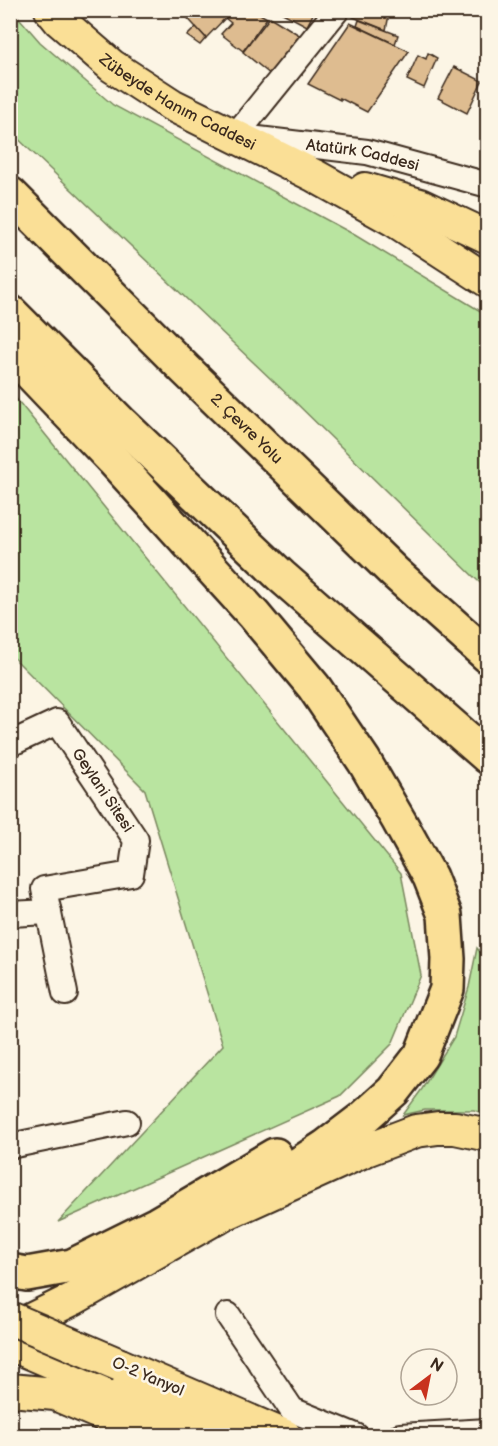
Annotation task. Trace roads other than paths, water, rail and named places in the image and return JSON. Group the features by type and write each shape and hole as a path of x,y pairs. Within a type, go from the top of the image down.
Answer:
{"highway":[{"path":"10,177 185,369"},
{"name":"2. Çevre Yolu","path":"10,194 185,369 394,572 488,656"},
{"path":"10,312 280,576 488,757"},
{"path":"10,352 254,615 314,687 364,761 399,821 430,877 445,915 447,988 421,1055 393,1091 363,1118 325,1147 216,1218"},
{"path":"394,572 488,632"},
{"path":"10,1271 27,1274 72,1266 157,1224 306,1137 382,1086 412,1056 437,1015"}],"main road":[{"name":"Zübeyde Hanım Caddesi","path":"51,10 60,21 112,66 172,105 315,176"},
{"path":"315,176 420,205 488,237"},
{"path":"315,176 394,220 488,281"},
{"path":"10,1330 73,1299 216,1218 366,1150 416,1131 438,1128 455,1128 488,1135"},
{"name":"O-2 Yanyol","path":"10,1318 115,1376 285,1436"},
{"path":"10,1344 115,1376 224,1436"},
{"path":"10,1390 55,1394 153,1436"}],"street":[{"path":"235,136 337,10"},
{"name":"Atatürk Caddesi","path":"235,136 367,152 488,185"},
{"name":"Geylani Sitesi","path":"10,744 57,722 136,840 131,874 44,889 66,993"},
{"path":"10,914 49,912"},
{"path":"10,1146 127,1122"},
{"path":"228,1315 292,1410 356,1436"},
{"path":"400,1436 488,1431"}]}
